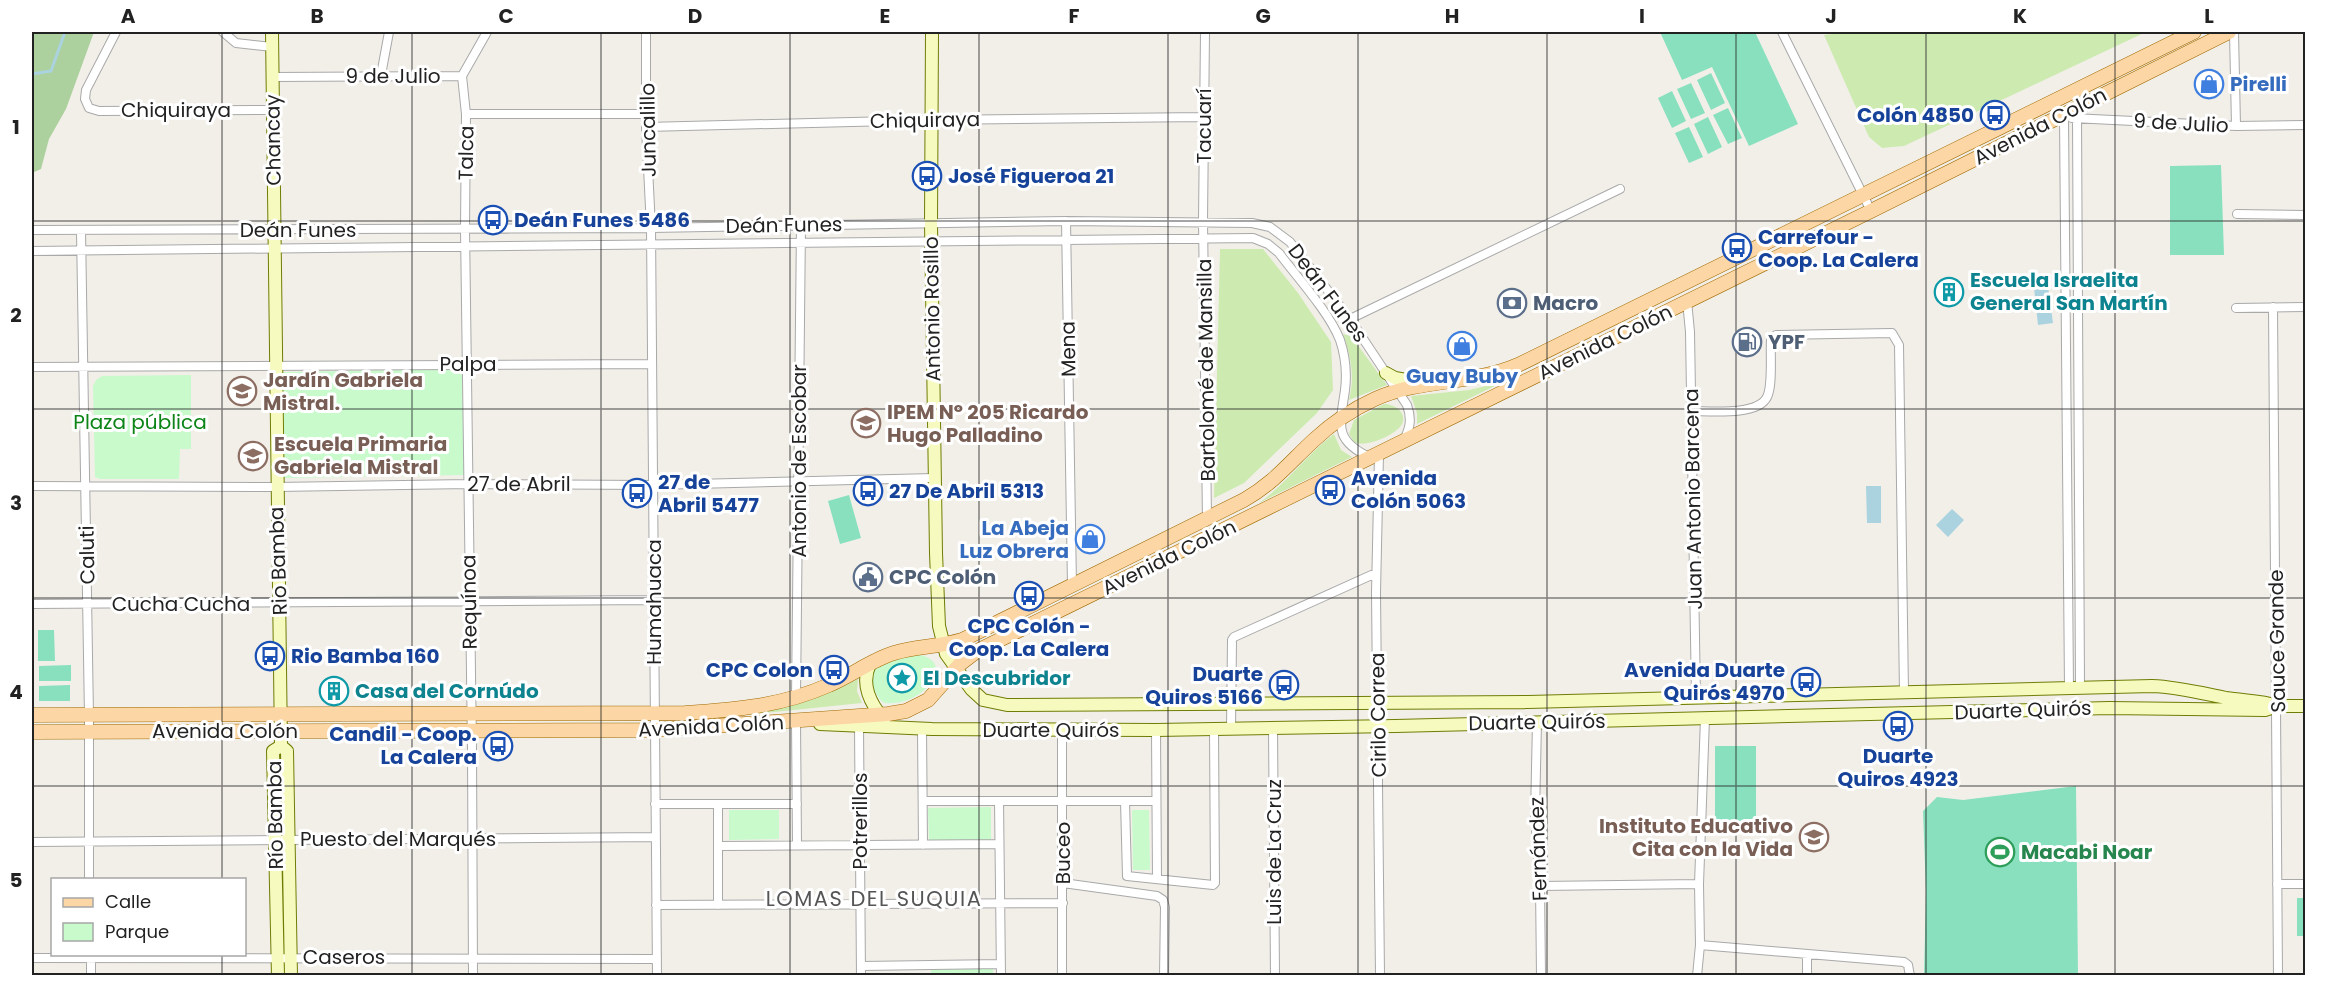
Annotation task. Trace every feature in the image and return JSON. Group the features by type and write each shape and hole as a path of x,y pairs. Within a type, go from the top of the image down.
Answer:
{"main road":[{"name":"Chancay","path":"272,32 273,249"},
{"name":"Antonio Rosillo","path":"932,32 931,223 934,478 939,626 943,645"},
{"name":"Avenida Colón","path":"32,715 654,714 749,708 796,698 903,650 962,640 1208,519 1271,483 1340,418 1374,399 1397,390 1481,377 1511,368 2194,32"},
{"name":"Avenida Colón","path":"32,732 655,730 906,711 921,705 938,691 955,669 969,656 994,642 1688,302 2229,32"},
{"name":"Rio Bamba","path":"273,249 281,746"},
{"path":"1386,373 1402,380 1430,384"},
{"name":"Duarte Quirós","path":"943,645 955,669 977,695 983,700 999,704 1378,704 2075,687 2180,687 2277,706 2306,706"},
{"path":"870,664 866,674 866,689 880,714 891,727"},
{"name":"Duarte Quirós","path":"796,721 922,729 1062,731 1378,726 2109,708 2265,710 2277,706"},
{"name":"Río Bamba","path":"278,975 284,957 289,839 286,751 281,746 273,751 275,839 284,957 291,975"}],"street":[{"name":"Chiquiraya","path":"116,32 86,90 89,108 99,111 272,110"},
{"path":"223,32 236,42 272,47"},
{"path":"381,75 389,32"},
{"name":"9 de Julio","path":"272,77 462,76 487,32"},
{"name":"Juncalillo","path":"646,32 646,127 651,228"},
{"name":"Tacuarí","path":"1203,221 1205,32"},
{"path":"1782,32 1871,211"},
{"path":"2234,32 2236,126"},
{"name":"Talca","path":"462,76 466,114 465,230"},
{"path":"466,114 646,114"},
{"name":"Chiquiraya","path":"646,127 932,120 1204,117"},
{"path":"2060,118 2075,687"},
{"name":"9 de Julio","path":"2060,118 2236,126 2306,125"},
{"path":"2075,687 2078,347 2077,118"},
{"path":"1350,319 1620,189"},
{"path":"2237,214 2306,215"},
{"name":"Deán Funes","path":"32,230 465,230 1066,221 1203,221 1263,224 1280,233 1290,242 1350,319 1407,405 1411,417 1409,431 1403,442"},
{"name":"Mena","path":"1066,221 1072,586"},
{"name":"Bartolomé de Mansilla","path":"1203,221 1208,519"},
{"name":"Antonio de Escobar","path":"796,698 801,225"},
{"name":"Humahuaca","path":"651,228 657,975"},
{"name":"Requínoa","path":"465,230 473,975"},
{"name":"Caluti","path":"81,231 89,716 89,878"},
{"name":"Deán Funes","path":"32,251 1253,238 1268,244 1279,253 1330,322 1340,340 1346,377 1340,418 1341,433 1354,449 1375,456"},
{"name":"Juan Antonio Barcena","path":"1688,302 1696,698"},
{"name":"Sauce Grande","path":"2273,307 2277,975"},
{"path":"2236,308 2306,307"},
{"path":"2065,309 2078,347"},
{"path":"1691,411 1750,409 1762,404 1769,394 1771,340 1776,335 1892,333 1899,345 1904,692"},
{"name":"Palpa","path":"32,367 652,364"},
{"name":"Cirilo Correa","path":"1375,456 1380,975"},
{"name":"27 de Abril","path":"32,486 276,488 468,484 653,485 934,478"},
{"path":"1231,729 1232,640 1234,637 1376,573"},
{"name":"Cucha Cucha","path":"32,604 654,600"},
{"path":"859,726 880,714"},
{"path":"1697,975 1700,945 1699,884 1705,718"},
{"path":"796,721 797,845"},
{"name":"Fernández","path":"1537,722 1535,816 1540,886 1541,975"},
{"name":"Potrerillos","path":"859,726 861,971"},
{"name":"Luis de La Cruz","path":"1273,728 1275,975"},
{"path":"922,729 923,845"},
{"path":"1125,801 1125,875 1213,885 1215,883 1214,729"},
{"path":"1156,730 1157,879"},
{"name":"Buceo","path":"1062,731 1062,975"},
{"path":"923,801 1156,801"},
{"path":"999,801 1001,975"},
{"path":"655,804 796,804"},
{"path":"718,804 718,905"},
{"name":"Puesto del Marqués","path":"32,842 656,837"},
{"path":"718,846 999,844"},
{"path":"1063,883 1157,896 1163,900 1165,907 1164,975"},
{"path":"1540,886 1699,884"},
{"path":"2277,884 2306,884"},
{"path":"656,905 1063,903"},
{"path":"1700,945 1904,962 1908,965 1910,975"},
{"path":"1807,955 1807,975"},
{"path":"91,956 91,975"},
{"name":"Caseros","path":"32,958 91,956 657,958"},
{"path":"861,971 925,965 1001,964"},
{"path":"925,965 925,975"}],"green space":[{"path":"32,32 94,32 66,109 49,139 41,169 32,173"},
{"path":"1660,32 1755,32 1798,124 1749,146 1712,67 1682,80"},
{"path":"1850,32 2146,32 1904,146 1882,148 1869,137 1824,35"},
{"path":"1711,73 1725,103 1711,110 1697,80"},
{"path":"1691,83 1705,113 1691,119 1677,89"},
{"path":"1672,91 1686,121 1672,128 1658,98"},
{"path":"1728,108 1742,138 1728,144 1713,115"},
{"path":"1708,117 1722,147 1708,154 1694,124"},
{"path":"1689,127 1703,157 1689,163 1675,133"},
{"path":"2221,165 2224,255 2170,255 2170,166"},
{"path":"1220,249 1263,249 1298,293 1331,342 1333,390 1317,413 1244,483 1214,498"},
{"path":"1343,334 1351,336 1387,385 1349,400 1352,383 1351,367"},
{"path":"462,369 464,475 284,478 282,372"},
{"name":"Plaza pública","path":"191,375 191,449 180,449 179,479 100,479 95,477 93,386 96,380 102,376"},
{"path":"1503,382 1417,424 1417,413 1411,396 1469,390"},
{"path":"1384,404 1394,406 1401,412 1402,424 1394,432 1377,441 1364,444 1354,442 1349,434 1354,420"},
{"path":"1334,434 1341,450 1352,457 1259,503 1279,487"},
{"path":"849,495 861,538 840,544 828,501"},
{"path":"38,630 54,630 55,661 38,661"},
{"path":"914,654 928,658 935,664 936,673 932,682 912,698 898,703 884,703 877,696 874,687 873,677 876,667"},
{"path":"71,665 71,681 39,681 39,666"},
{"path":"858,679 857,691 862,703 735,716 798,703 829,693"},
{"path":"70,685 70,701 39,701 39,686"},
{"path":"1715,746 1756,746 1756,824 1715,824"},
{"name":"Macabi Noar","path":"2076,786 2078,975 1924,975 1926,892 1923,811 1937,797 1963,800"},
{"path":"991,807 991,840 929,841 928,808"},
{"path":"729,810 779,810 779,839 729,840"},
{"path":"1132,810 1149,810 1150,870 1133,870"},
{"path":"2297,898 2305,898 2305,936 2297,936"},
{"path":"931,969 993,969 993,975 931,975"}],"water":[{"path":"2048,286 2053,323 2038,325 2034,288"},
{"path":"1866,486 1881,486 1881,523 1867,523"},
{"path":"1952,509 1964,520 1948,537 1936,525"}],"waterway":[{"path":"32,74 51,71 65,32"}],"place":[{"name":"Pirelli","path":"2209,84"},
{"name":"Colón 4850","path":"1995,115"},
{"name":"José Figueroa 21","path":"927,176"},
{"name":"Deán Funes 5486","path":"493,220"},
{"name":"Carrefour - Coop. La Calera","path":"1737,248"},
{"name":"Escuela Israelita General San Martín","path":"1949,292"},
{"name":"Macro","path":"1512,303"},
{"name":"YPF","path":"1747,342"},
{"name":"Guay Buby","path":"1462,346"},
{"name":"Jardín Gabriela Mistral.","path":"242,391"},
{"name":"IPEM Nº 205 Ricardo Hugo Palladino","path":"866,423"},
{"name":"Escuela Primaria Gabriela Mistral","path":"253,456"},
{"name":"Avenida Colón 5063","path":"1330,490"},
{"name":"27 De Abril 5313","path":"868,491"},
{"name":"27 de Abril 5477","path":"637,493"},
{"name":"La Abeja Luz Obrera","path":"1090,539"},
{"name":"CPC Colón","path":"868,577"},
{"name":"CPC Colón - Coop. La Calera","path":"1029,596"},
{"name":"Rio Bamba 160","path":"270,656"},
{"name":"CPC Colon","path":"834,670"},
{"name":"El Descubridor","path":"902,678"},
{"name":"Avenida Duarte Quirós 4970","path":"1806,682"},
{"name":"Duarte Quiros 5166","path":"1284,685"},
{"name":"Casa del Cornúdo","path":"334,691"},
{"name":"Duarte Quiros 4923","path":"1898,726"},
{"name":"Candil - Coop. La Calera","path":"498,746"},
{"name":"Instituto Educativo Cita con la Vida","path":"1814,837"},
{"name":"Macabi Noar","path":"2000,852"}],"district":[{"name":"LOMAS DEL SUQUIA","path":"874,898"}]}
